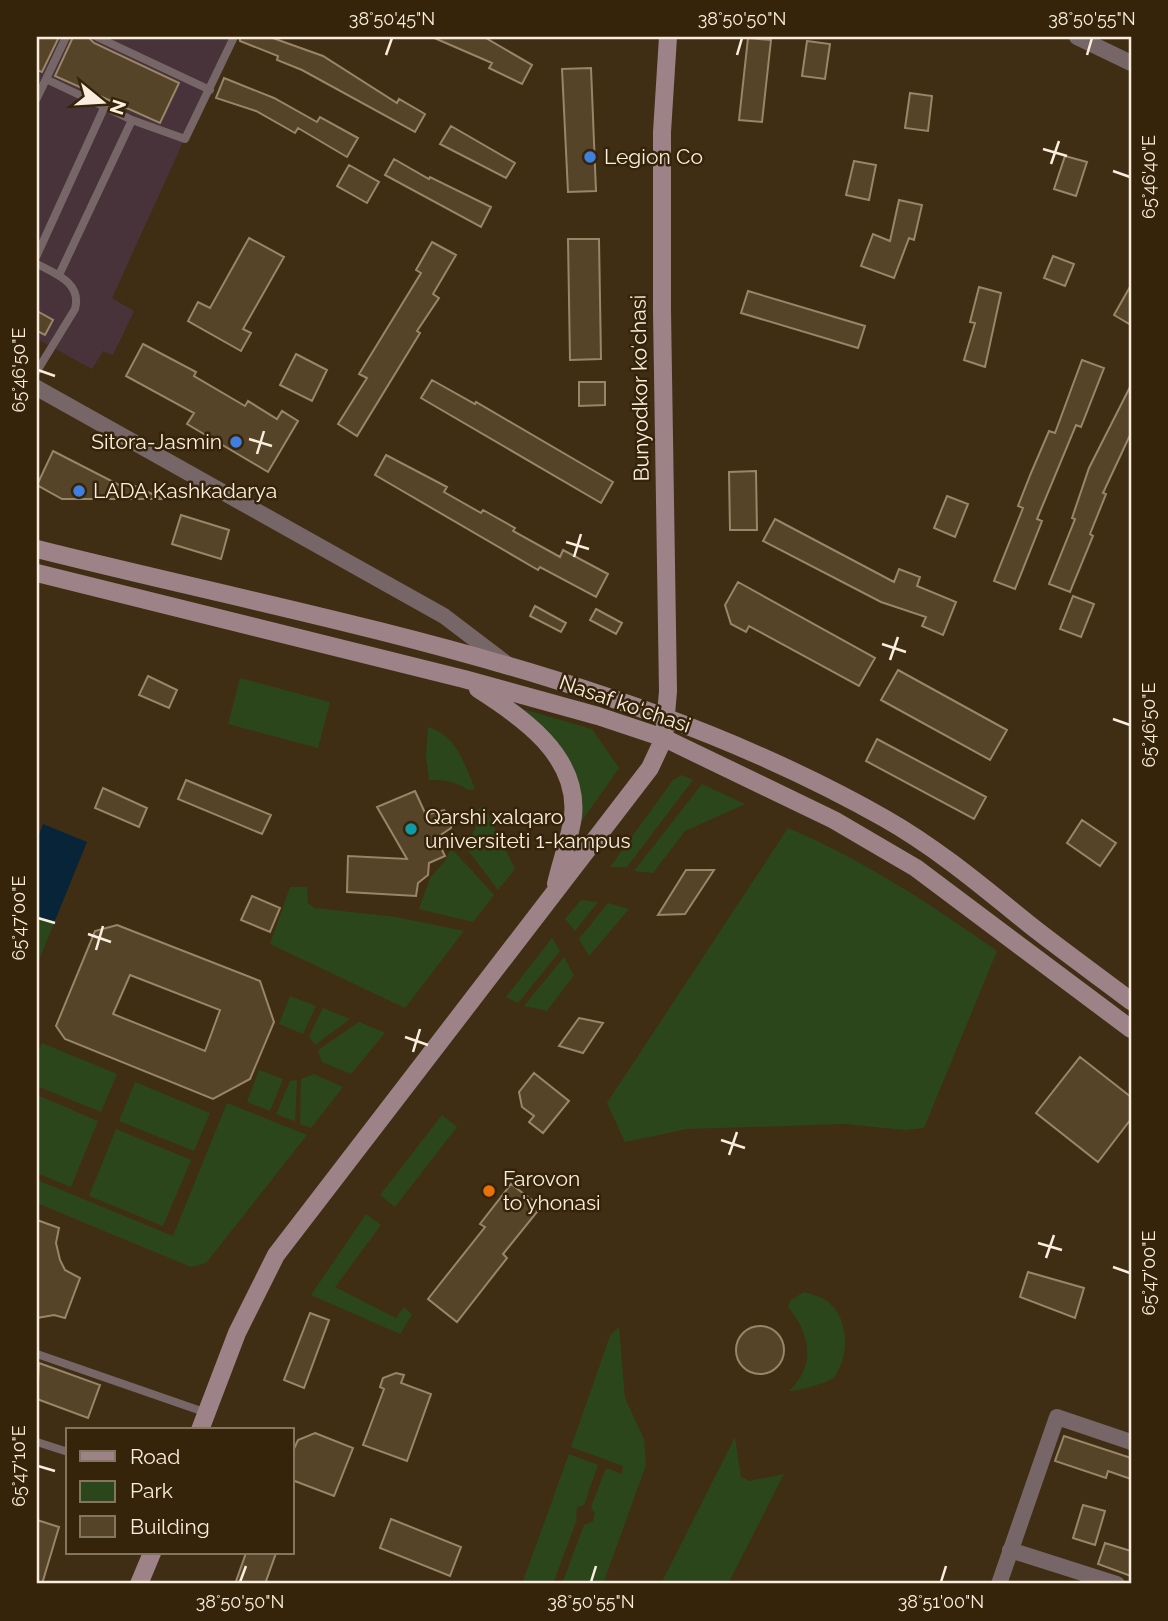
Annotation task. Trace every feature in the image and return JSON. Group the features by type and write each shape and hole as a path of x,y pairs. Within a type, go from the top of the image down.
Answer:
{"main road":[{"name":"Bunyodkor koʻchasi","path":"201,1428 237,1333 276,1255 650,768 664,738 668,717 662,132 668,37"},
{"name":"Nasaf ko‘chasi","path":"37,549 339,621 509,665 668,717 882,817 933,848 1131,1001"},
{"name":"Nasaf ko‘chasi","path":"37,573 464,679 598,716 664,738 834,820 916,868 1131,1029"},
{"path":"464,679 502,704 552,746 568,774 573,814 554,892"},
{"path":"139,1584 152,1554"}],"street":[{"path":"1077,37 1131,63"},
{"path":"37,388 444,616 509,665"},
{"path":"999,1584 1057,1417 1131,1442"},
{"path":"1010,1550 1117,1584"}],"lane":[{"path":"37,98 66,37"},
{"path":"97,37 210,90"},
{"path":"46,79 104,108 184,139 234,37"},
{"path":"37,255 104,108"},
{"path":"59,275 132,120"},
{"path":"37,264 59,275 74,288 78,298 75,309 40,357 37,371"},
{"path":"37,1354 206,1413"},
{"path":"37,1442 66,1451"}],"shaded area":[{"path":"37,37 231,37 112,298 134,311 113,355 103,351 92,369 37,339"}],"green space":[{"path":"240,678 330,702 318,748 228,724"},
{"path":"519,708 592,729 619,768 577,828 578,798"},
{"path":"428,727 438,731 453,744 475,789 468,790 450,782 429,780 426,757"},
{"path":"682,775 693,780 627,867 610,867 673,780"},
{"path":"702,784 745,804 685,831 653,873 634,871"},
{"path":"483,805 515,869 498,890 465,846 476,827 476,811"},
{"path":"788,828 843,854 896,884 997,951 924,1128 905,1130 845,1124 687,1129 625,1142 607,1103"},
{"path":"451,848 494,895 473,922 419,909 430,878 445,861"},
{"path":"290,887 307,887 308,903 315,908 396,917 464,931 405,1008 270,944"},
{"path":"581,900 598,902 575,931 565,919"},
{"path":"608,903 629,909 589,956 579,939"},
{"path":"37,916 54,923 37,965"},
{"path":"552,938 560,951 518,1003 506,997"},
{"path":"564,957 574,975 547,1011 524,1006"},
{"path":"290,996 316,1006 303,1034 279,1024"},
{"path":"323,1008 350,1019 315,1045 309,1036"},
{"path":"359,1022 385,1033 351,1074 322,1062 318,1050"},
{"path":"42,1043 117,1074 101,1112 37,1086 37,1055"},
{"path":"259,1070 283,1079 270,1111 247,1102"},
{"path":"314,1074 343,1087 311,1128 300,1124 301,1079"},
{"path":"297,1080 294,1121 276,1114 290,1081"},
{"path":"135,1082 210,1113 194,1151 119,1121"},
{"path":"37,1095 98,1121 71,1187 37,1173"},
{"path":"227,1103 307,1135 206,1263 191,1267 37,1203 37,1180 173,1236"},
{"path":"442,1115 457,1127 395,1207 380,1195"},
{"path":"116,1129 191,1160 163,1226 89,1196"},
{"path":"366,1214 381,1225 335,1287 396,1318 404,1307 412,1315 400,1334 311,1295"},
{"path":"804,1292 822,1298 838,1314 843,1324 845,1347 834,1377 820,1384 789,1391 804,1371 807,1349 801,1328 788,1307 791,1300"},
{"path":"619,1327 625,1398 644,1439 646,1465 603,1584 562,1584 584,1525 593,1521 595,1514 591,1507 606,1468 622,1474 623,1466 571,1447 610,1336"},
{"path":"735,1437 741,1477 750,1481 784,1474 728,1584 661,1584"},
{"path":"569,1454 598,1465 584,1505 577,1507 576,1522 553,1584 522,1584"}],"water":[{"path":"43,824 87,842 54,923 37,916 37,840"}],"building":[{"path":"37,37 59,37 42,72 37,70"},
{"path":"73,37 88,37 94,43 179,83 160,123 55,76"},
{"path":"240,37 270,37 323,56 397,103 399,99 425,114 415,132 302,70 277,60 278,56 240,41"},
{"path":"432,37 484,37 532,65 522,84 489,68 492,63"},
{"path":"748,38 771,40 762,122 739,120"},
{"path":"807,41 830,44 825,79 802,76"},
{"path":"591,68 596,191 568,192 562,69"},
{"path":"224,78 274,98 317,122 320,117 358,138 347,157 298,128 295,133 256,111 216,98"},
{"path":"910,93 932,96 928,131 905,128"},
{"path":"451,126 515,163 506,178 440,144"},
{"path":"1065,156 1087,162 1076,196 1054,189"},
{"path":"394,159 429,179 430,177 491,207 481,227 385,175"},
{"path":"854,161 876,165 869,200 846,195"},
{"path":"349,165 379,182 367,203 337,186"},
{"path":"899,200 922,205 914,240 909,238 894,278 861,266 873,234 890,241"},
{"path":"249,238 284,257 243,329 251,333 241,351 188,321 198,302 210,308"},
{"path":"568,239 599,239 601,359 570,360"},
{"path":"432,242 456,255 433,294 439,298 417,331 420,333 357,436 338,424 367,378 359,374 421,273 416,270"},
{"path":"1053,256 1074,264 1065,286 1044,278"},
{"path":"1131,285 1131,325 1114,315"},
{"path":"979,287 1001,293 985,367 964,360 975,323 970,322"},
{"path":"748,291 865,326 858,348 741,313"},
{"path":"37,311 53,320 45,335 37,331"},
{"path":"143,344 196,372 194,376 245,406 248,401 277,419 282,411 298,421 268,472 187,424 194,413 126,376"},
{"path":"296,354 327,370 312,401 280,385"},
{"path":"1082,360 1104,368 1081,427 1076,425 1037,519 1042,521 1015,589 994,581 1023,508 1018,506 1031,473 1049,431 1055,433"},
{"path":"432,380 475,404 476,402 613,482 601,503 421,398"},
{"path":"579,382 605,382 605,405 579,406"},
{"path":"1131,385 1131,433 1103,493 1106,494 1090,534 1093,536 1070,592 1049,584 1075,519 1072,518 1089,468"},
{"path":"53,451 123,487 126,482 163,499 62,499 37,485"},
{"path":"386,455 447,487 444,492 481,513 483,510 515,528 513,531 560,557 563,550 608,574 596,597 540,567 538,570 375,475"},
{"path":"756,471 757,530 730,530 729,472"},
{"path":"947,496 968,504 955,537 934,528"},
{"path":"181,515 229,530 221,559 172,544"},
{"path":"775,519 894,582 899,569 920,577 917,586 956,602 943,635 922,626 926,617 881,602 763,541"},
{"path":"738,582 875,658 859,686 749,626 746,632 731,624 725,605"},
{"path":"1073,596 1094,604 1081,637 1060,629"},
{"path":"535,606 566,623 561,632 530,616"},
{"path":"596,609 622,623 616,634 590,620"},
{"path":"898,670 1007,730 990,760 881,700"},
{"path":"148,676 177,690 169,708 139,695"},
{"path":"877,739 986,797 974,819 866,761"},
{"path":"186,780 271,815 262,834 178,799"},
{"path":"103,788 147,808 139,827 95,808"},
{"name":"Qarshi xalqaro universiteti 1-kampus","path":"415,791 426,815 444,810 452,817 451,828 436,838 445,856 429,863 428,875 418,883 416,896 347,892 348,856 407,859 377,807"},
{"path":"1082,820 1116,843 1100,866 1067,843"},
{"path":"686,870 714,870 685,914 658,915"},
{"path":"252,896 280,908 270,932 241,920"},
{"path":"117,925 260,981 274,1022 250,1079 213,1099 65,1039 56,1026 95,931","holes":["130,975 220,1010 205,1051 113,1014"]},
{"path":"579,1018 603,1023 583,1053 559,1046"},
{"path":"1080,1057 1131,1097 1131,1119 1098,1162 1036,1113"},
{"path":"534,1073 569,1101 543,1133 529,1122 534,1116 522,1107 519,1092"},
{"path":"511,1184 541,1207 503,1254 507,1258 457,1322 428,1299 485,1227 480,1224"},
{"path":"37,1220 59,1228 56,1243 60,1260 65,1270 80,1278 65,1318 54,1315 37,1318"},
{"path":"1028,1272 1084,1288 1075,1318 1020,1297"},
{"path":"310,1313 329,1320 304,1388 284,1380"},
{"path":"760,1326 777,1333 784,1350 777,1367 760,1374 743,1367 736,1350 743,1333"},
{"path":"39,1363 100,1385 88,1418 37,1399"},
{"path":"396,1373 404,1375 401,1383 431,1394 407,1461 363,1445 384,1389 380,1387 383,1378"},
{"path":"315,1433 353,1448 334,1496 294,1481 294,1449 298,1440"},
{"path":"1064,1436 1131,1458 1131,1479 1108,1471 1106,1478 1055,1461"},
{"path":"1083,1505 1105,1511 1095,1545 1073,1538"},
{"path":"391,1519 461,1547 450,1576 380,1548"},
{"path":"37,1520 59,1527 42,1584 37,1584"},
{"path":"1105,1543 1131,1551 1131,1576 1098,1564"},
{"path":"246,1554 276,1554 265,1584 235,1584"}],"place":[{"name":"Legion Co","path":"590,157"},
{"name":"Sitora-Jasmin","path":"236,442"},
{"name":"LADA Kashkadarya","path":"79,491"},
{"name":"Qarshi xalqaro universiteti 1-kampus","path":"411,829"},
{"name":"Farovon to'yhonasi","path":"489,1191"}]}
